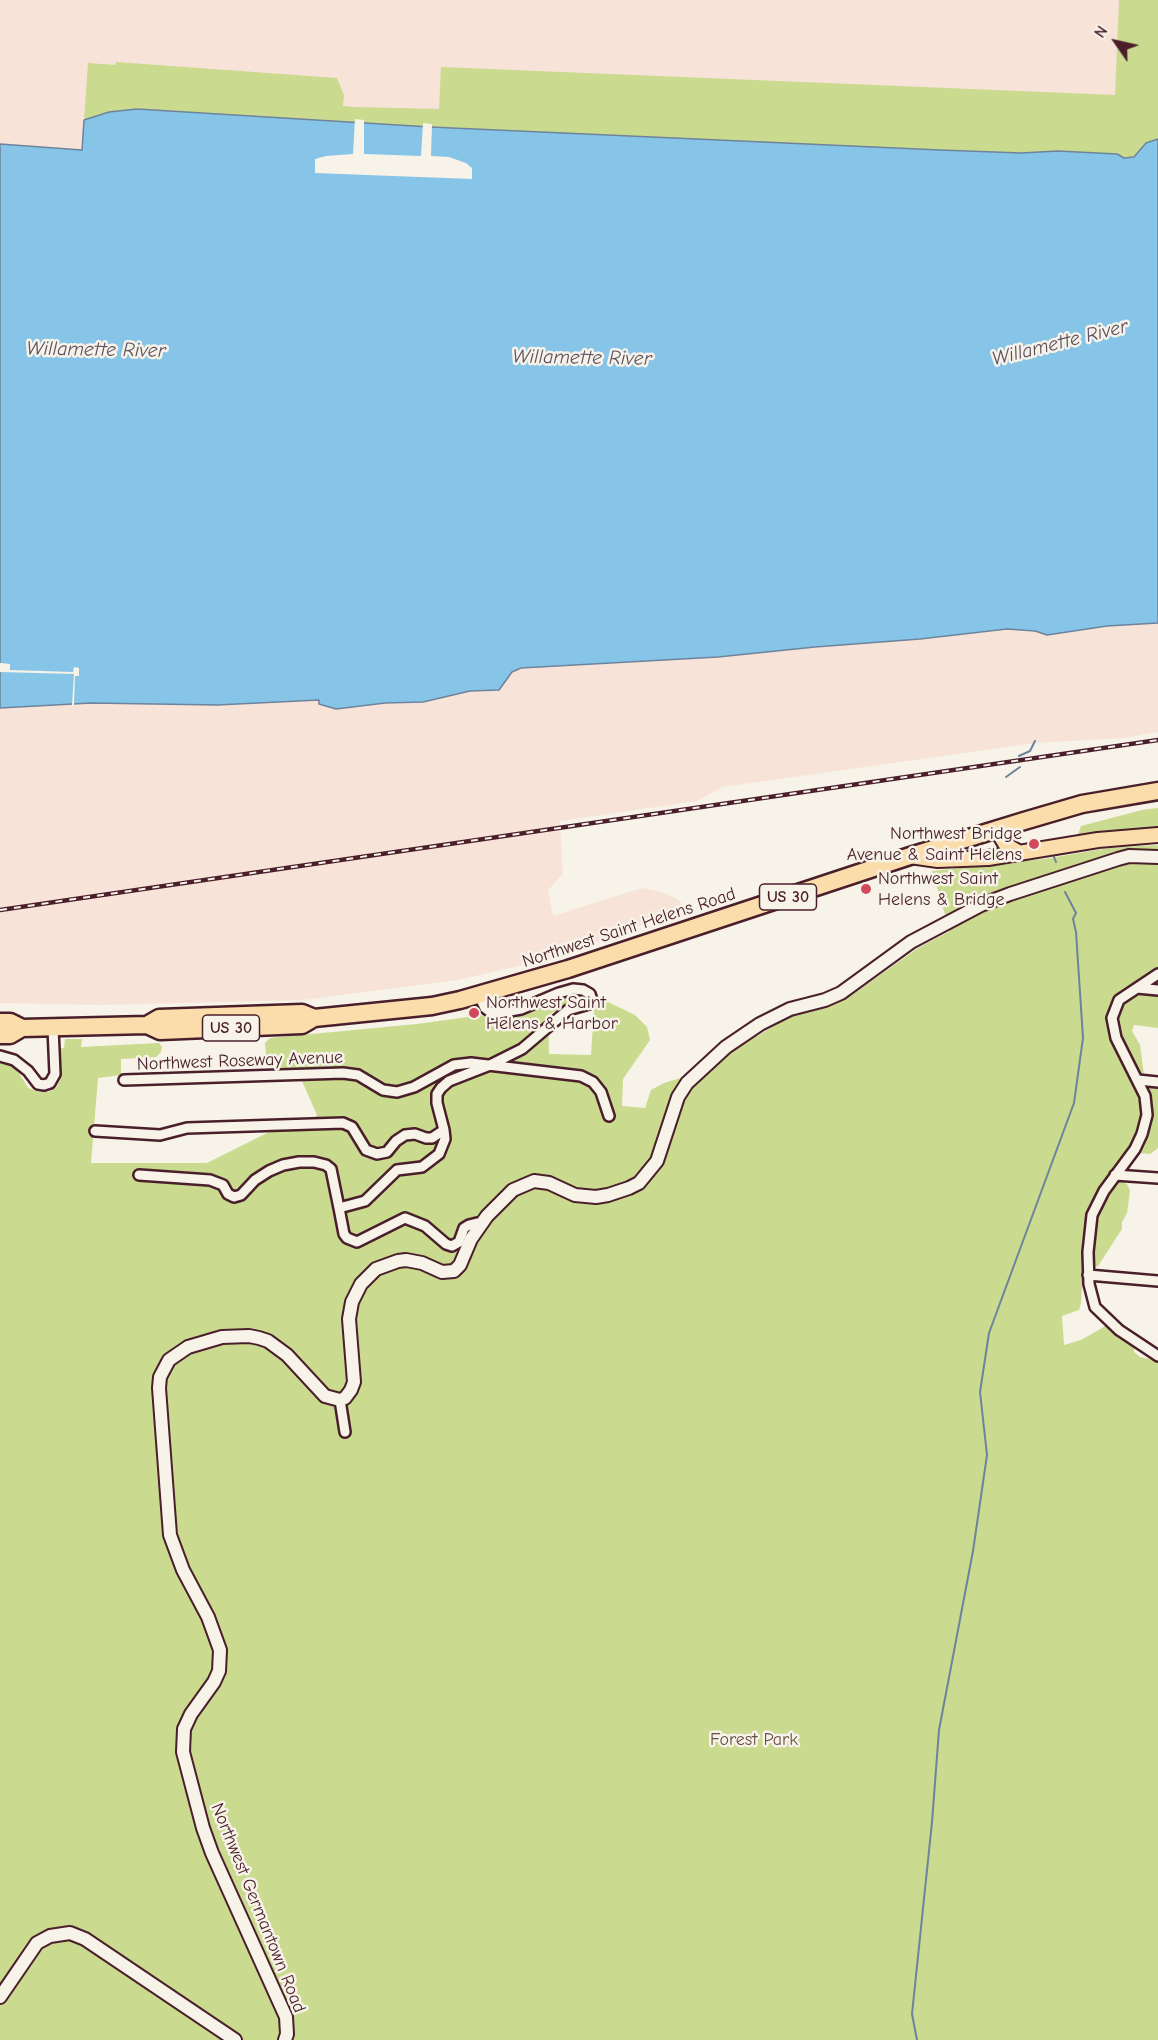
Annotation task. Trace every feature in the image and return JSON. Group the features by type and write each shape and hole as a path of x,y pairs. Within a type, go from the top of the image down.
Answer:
{"highway":[{"name":"Northwest Saint Helens Road","path":"0,1022 9,1022 22,1028 147,1025 160,1030 261,1027 302,1025 314,1018 432,1006 568,969 910,856 1082,804 1158,791"},
{"name":"Northwest Saint Helens Road","path":"0,1035 10,1035 22,1028"}],"main road":[{"path":"997,830 1006,845 1020,853"},
{"path":"910,856 938,860 988,858 1098,840 1158,835"},
{"path":"340,1400 350,1393 354,1382 349,1319 352,1302 361,1284 376,1269 398,1261 422,1263 442,1272 454,1271 460,1265 480,1225 513,1190 534,1181 549,1183 575,1195 596,1197 618,1192 639,1183 657,1161 678,1097 687,1083 726,1047 760,1024 790,1009 825,1000 841,993 916,939 981,905 1129,856 1158,857"},
{"name":"Northwest Germantown Road","path":"285,2040 287,2026 282,2006 212,1853 185,1763 184,1730 191,1714 214,1682 219,1671 220,1650 208,1617 183,1570 170,1535 160,1377 164,1368 178,1352 198,1343 222,1337 249,1336 268,1341 279,1348 297,1364 322,1394 331,1399 340,1400"},
{"path":"0,1997 37,1943 50,1936 70,1933 85,1939 235,2040"}],"street":[{"path":"1158,974 1119,1000 1112,1018 1116,1038 1145,1096 1147,1115 1135,1149 1115,1174 1092,1215 1088,1252 1088,1275 1092,1299 1099,1312 1119,1330 1158,1356"},
{"path":"1137,988 1158,990"},
{"path":"339,1208 365,1201 389,1175 397,1170 422,1167 435,1159 444,1145 444,1130 437,1103 438,1091 449,1081 490,1065 522,1049 568,1010 589,1004 592,997 583,990 573,989 521,1009 493,1014 485,1008 479,995"},
{"path":"0,1056 14,1060 28,1071 38,1084 50,1083 55,1074 53,1028"},
{"name":"Northwest Roseway Avenue","path":"124,1080 343,1073 358,1075 383,1090 397,1092 414,1087 454,1065 465,1063 581,1076 592,1082 602,1092 609,1116"},
{"path":"1138,1080 1158,1082"},
{"path":"95,1131 160,1135 187,1128 339,1122 352,1127 362,1146 377,1154 387,1152 396,1141 405,1135 415,1134 432,1138 444,1130"},
{"path":"139,1175 210,1179 223,1185 228,1194 234,1197 241,1195 255,1180 269,1171 299,1161 314,1162 326,1164 331,1169 344,1234 347,1238 357,1242 405,1218 425,1226 449,1245 459,1242 464,1228 477,1223 480,1225"},
{"path":"1115,1174 1158,1178"},
{"path":"1088,1275 1158,1281"},
{"path":"340,1400 345,1432"}],"shaded area":[{"path":"0,0 1158,0 1158,139 1021,153 940,150 82,150 0,144"},
{"path":"911,598 911,603 863,608 859,621 870,643 1007,629 1035,631 1047,635 1107,626 1158,623 1158,732 1124,738 1036,743 722,787 697,801 560,821 563,874 548,890 553,916 642,888 662,892 677,899 687,909 518,966 458,980 303,1000 100,1005 0,1003 0,708 91,703 153,703 153,681 114,700 110,700 110,696 115,697 153,677 200,678 200,673 195,673 196,666 203,667 203,678 220,678 220,666 261,666 261,676 281,676 282,666 289,666 289,672 285,672 285,676 313,676 313,665 321,665 321,671 316,671 316,676 363,706 423,702 470,691 499,690 512,672 521,668 718,657 862,643 847,613 830,616 831,626 828,627 827,622 815,623 814,618 825,617 831,612 805,615 805,610 828,611 828,608 833,607 834,610 873,605 878,602 879,605 903,602 903,599","holes":["250,679 318,679 359,706 336,709 320,704 320,700 232,704 232,682 249,682","156,681 220,681 220,705 156,703"]}],"green space":[{"path":"1119,0 1158,0 1158,139 1146,143 1134,157 1123,158 1116,154 1058,151 1021,153 940,150 430,127 137,109 109,112 84,120 88,63 115,65 116,62 337,78 344,95 343,106 354,107 439,109 441,67 1115,95"},
{"path":"1158,808 1158,830 1111,830 1078,835 1081,826"},
{"name":"Forest Park","path":"1158,845 1158,1028 1134,1025 1132,1031 1140,1045 1145,1083 1158,1085 1158,1148 1150,1154 1128,1152 1114,1169 1111,1177 1127,1184 1130,1191 1122,1229 1098,1266 1083,1271 1079,1310 1062,1316 1064,1345 1081,1340 1107,1325 1125,1329 1133,1337 1134,1352 1140,1357 1158,1361 1158,2040 0,2040 0,1061 8,1063 18,1071 28,1088 48,1092 56,1088 60,1081 60,1048 64,1048 65,1039 82,1039 81,1047 159,1043 162,1047 161,1052 156,1057 121,1059 121,1075 98,1078 91,1163 207,1163 271,1131 309,1128 317,1115 302,1081 273,1067 266,1055 265,1043 270,1038 417,1024 482,1015 497,1022 579,994 578,1000 548,1015 549,1054 591,1055 594,1010 604,1000 635,1015 647,1027 650,1040 623,1079 622,1106 645,1108 651,1090 664,1083 710,1069 739,1047 789,1017 831,1005 852,995 918,948 950,931 932,871 1044,859 1109,848"}],"water":[{"name":"Willamette River","path":"137,109 430,127 940,150 1021,153 1058,151 1117,154 1124,158 1134,157 1146,143 1158,139 1158,623 1107,626 1047,635 1035,631 1007,629 718,657 521,668 512,672 499,690 470,691 423,702 385,703 336,709 319,704 319,700 217,705 91,703 0,708 0,144 82,150 84,120 109,112"}],"pier":[{"path":"355,119 364,120 364,154 421,156 423,123 432,124 431,156 449,157 466,163 472,168 472,179 315,173 315,159 353,154"},
{"path":"0,663 10,664 10,670 73,672 74,667 79,668 79,676 75,676 74,705 72,705 74,674 0,672"}],"waterway":[{"path":"1019,756 1030,751 1035,741"},
{"path":"1006,777 1020,767"},
{"path":"1054,857 1056,862"},
{"path":"917,2040 912,2014 939,1730 973,1551 987,1455 980,1392 989,1333 1074,1103 1083,1038 1076,932 1073,919 1076,913 1065,892"}],"railway":[{"path":"0,910 1158,740"}],"place":[{"name":"Northwest Bridge Avenue & Saint Helens","path":"1034,844"},
{"name":"Northwest Saint Helens & Bridge","path":"866,889"},
{"name":"Northwest Saint Helens & Harbor","path":"474,1013"}]}
